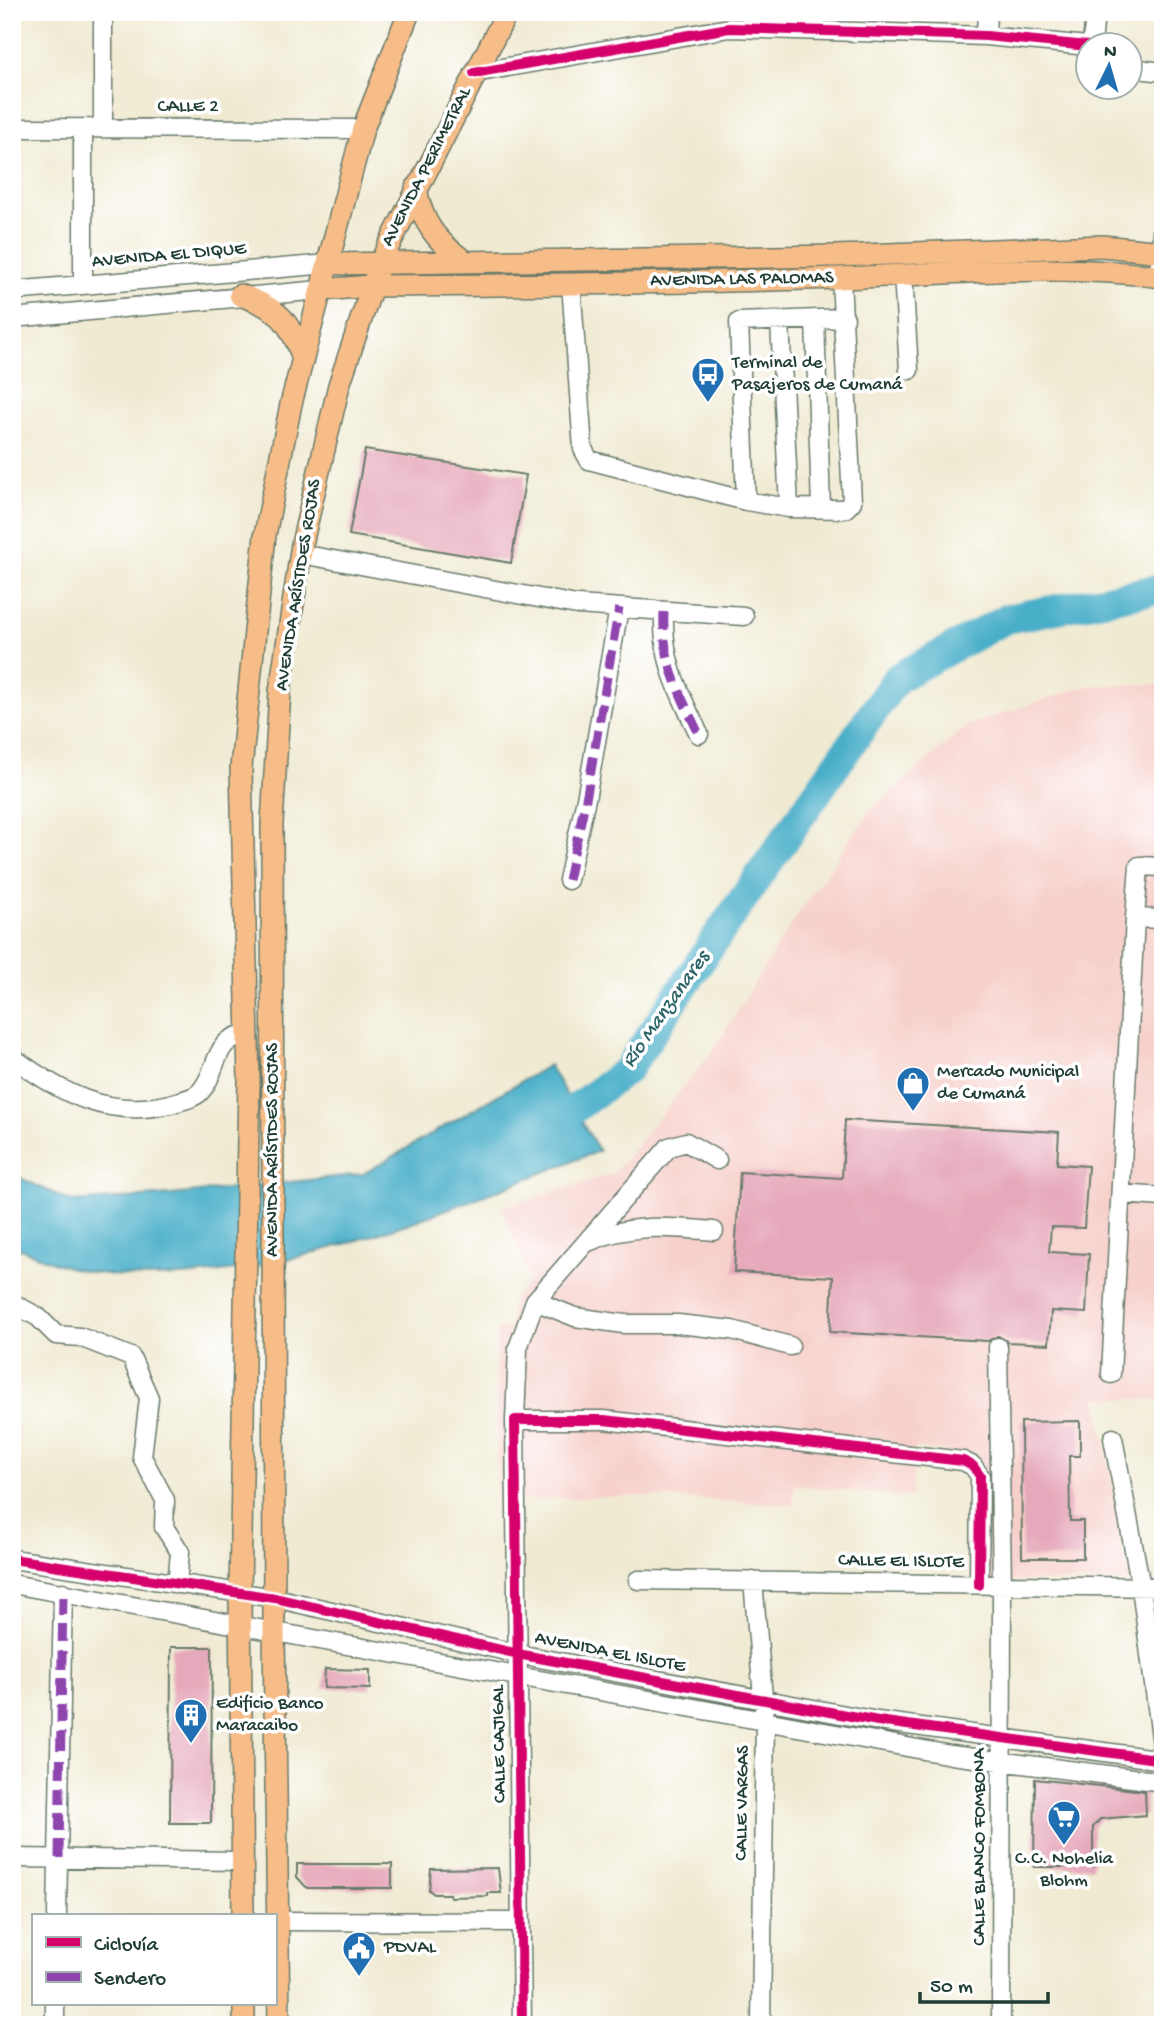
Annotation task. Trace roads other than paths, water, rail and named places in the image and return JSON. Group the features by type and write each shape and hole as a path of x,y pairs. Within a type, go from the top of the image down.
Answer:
{"main road":[{"path":"321,290 363,129 409,12"},
{"name":"AVENIDA PERIMETRAL","path":"371,286 416,188 507,12"},
{"path":"416,188 421,213 429,230 446,248 466,262"},
{"name":"AVENIDA LAS PALOMAS","path":"329,264 835,256 1102,246 1161,252"},
{"name":"AVENIDA LAS PALOMAS","path":"321,290 371,286 841,278 903,274 1104,270 1161,277"},
{"name":"AVENIDA ARÍSTIDES ROJAS","path":"279,2025 274,1631 272,823 280,691 301,554 339,385 371,286"},
{"name":"AVENIDA ARÍSTIDES ROJAS","path":"243,1914 240,1593 249,1080 241,768 265,535 303,358 321,290"},
{"path":"240,295 270,306 283,318 290,327 303,358"},
{"path":"244,2006 244,2025"}],"street":[{"path":"103,12 103,128"},
{"path":"986,36 987,12"},
{"path":"1092,32 1096,12"},
{"path":"474,73 729,28 986,36 1074,44"},
{"path":"1144,70 1163,72"},
{"name":"CALLE 2","path":"12,128 363,129"},
{"path":"83,128 83,284"},
{"path":"1161,277 1163,220"},
{"name":"AVENIDA EL DIQUE","path":"12,291 329,264"},
{"path":"903,274 909,370"},
{"path":"571,283 583,449 589,460 602,466 746,501 789,508 845,509 852,502 841,278"},
{"path":"12,318 240,295 321,290"},
{"path":"746,501 739,323 845,318"},
{"path":"815,320 821,509"},
{"path":"780,321 789,508"},
{"path":"301,554 577,605 744,616"},
{"path":"568,880 587,794 619,608"},
{"path":"664,612 663,643 670,673 699,734"},
{"path":"1111,1374 1139,866 1163,867"},
{"path":"1135,918 1163,919"},
{"path":"12,1057 59,1090 75,1096 105,1105 151,1107 180,1101 201,1091 222,1046 234,1037 248,1034"},
{"path":"717,1160 686,1142 669,1147 535,1301 575,1317 624,1324 678,1324 732,1330 790,1346"},
{"path":"1121,1194 1163,1197"},
{"path":"582,1245 606,1234 636,1227 714,1231"},
{"name":"CALLE CAJIGAL","path":"522,2025 515,1420 518,1348 535,1301"},
{"path":"12,1303 38,1317 56,1335 80,1336 131,1357 149,1398 142,1457 165,1500 164,1527 180,1552 177,1584"},
{"name":"CALLE BLANCO FOMBONA","path":"998,1347 1002,1585 1001,2025"},
{"path":"515,1420 604,1420 963,1461 980,1476 979,1585"},
{"path":"1113,1438 1142,1587 1163,1752"},
{"path":"976,1470 989,1463 1000,1464"},
{"name":"AVENIDA EL ISLOTE","path":"12,1559 275,1598 519,1653 878,1721 1163,1760"},
{"name":"CALLE EL ISLOTE","path":"638,1580 1163,1587"},
{"name":"CALLE VARGAS","path":"754,1581 765,1720 761,2025"},
{"name":"AVENIDA EL ISLOTE","path":"12,1584 951,1755 1163,1782"},
{"path":"57,1914 63,1592"},
{"path":"12,1858 243,1861"},
{"path":"278,1921 521,1922"},
{"path":"55,2006 55,2025"}],"water":[{"path":"549,1065 599,1151 409,1223 340,1246 270,1263 202,1274 135,1277 72,1268 12,1246 12,1174 72,1202 171,1195 363,1174"}],"waterway":[{"name":"Río Manzanares","path":"543,1132 627,1070 897,678 1006,619 1163,588"}],"place":[{"name":"Terminal de Pasajeros de Cumaná","path":"708,404"},
{"name":"Mercado Municipal de Cumaná","path":"913,1113"},
{"name":"Edificio Banco Maracaibo","path":"191,1745"},
{"name":"C.C. Nohelia Blohm","path":"1064,1847"},
{"name":"PDVAL","path":"359,1978"}]}
